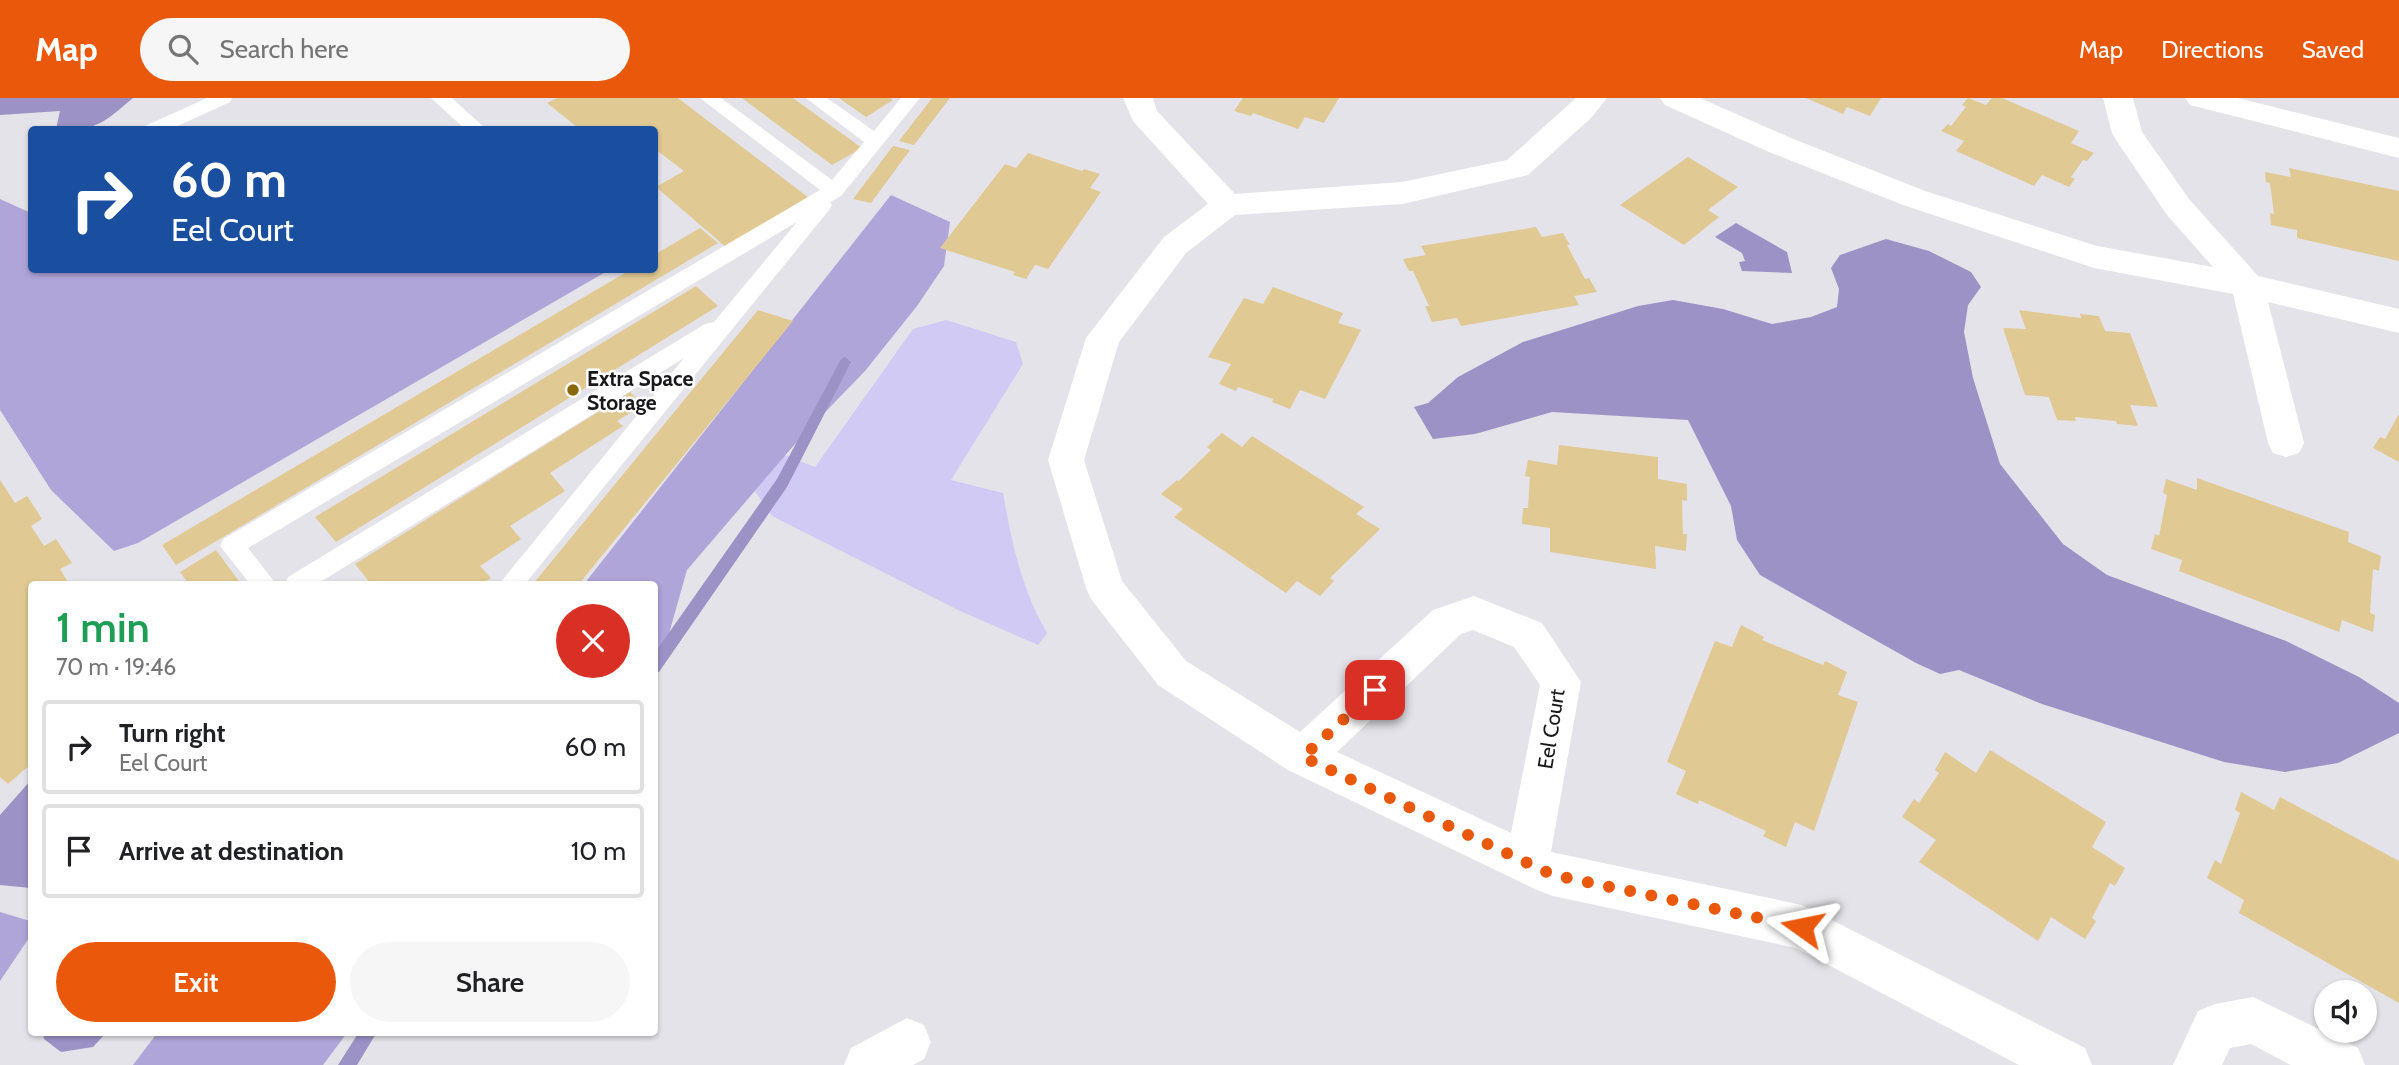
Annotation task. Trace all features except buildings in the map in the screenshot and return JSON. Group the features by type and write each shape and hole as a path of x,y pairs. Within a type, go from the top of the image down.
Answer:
{"street":[{"path":"1138,98 1143,114 1227,205"},
{"path":"1592,98 1517,167 1402,193 1227,205 1175,245 1103,338 1066,460 1105,588 1172,673 1303,757 1553,875 1802,927 2068,1065"},
{"path":"1675,98 1780,145 1914,198 2110,262 2247,285 2399,321"},
{"path":"2118,98 2127,133 2178,207 2247,285 2286,443"},
{"path":"2200,98 2399,148"},
{"name":"Eel Court","path":"1303,757 1447,622 1474,614 1528,635 1561,682 1527,863"},
{"path":"2197,1065 2215,1028 2253,1020 2341,1065"}],"lane":[{"path":"161,126 223,98"},
{"path":"440,98 473,126"},
{"path":"709,98 834,191"},
{"path":"815,98 876,141"},
{"path":"513,581 911,98"},
{"path":"261,581 232,546 834,191"},
{"path":"303,581 728,320"}],"shaded area":[{"path":"0,98 133,98 99,124 91,126 57,126 60,111 0,115"},
{"path":"891,195 950,222 944,266 917,306 865,371 801,437 687,570 658,672 658,581 586,581"},
{"path":"0,199 28,212 28,273 604,273 138,543 114,551 51,490 0,410"},
{"path":"1736,223 1787,252 1792,273 1742,271 1739,262 1745,261 1742,253 1715,237"},
{"path":"1886,239 1929,251 1971,272 1981,287 1968,305 1964,332 1973,378 2000,464 2063,544 2107,575 2286,641 2359,677 2399,703 2399,733 2338,763 2285,772 2224,762 2042,704 1959,670 1940,674 1760,575 1737,540 1731,506 1688,420 1552,412 1475,434 1433,439 1414,407 1428,403 1458,377 1523,342 1638,306 1673,300 1723,309 1772,324 1811,317 1837,307 1839,289 1831,268 1840,255"},
{"path":"946,320 1016,342 1023,364 951,480 1003,493 1024,582 1047,633 1038,645 958,610 772,516 755,491 785,455 815,467 913,329"},
{"path":"28,783 28,888 0,885 0,815"},
{"path":"0,912 28,920 28,939 0,981"},
{"path":"44,1036 103,1036 93,1047 61,1052"},
{"path":"155,1036 345,1036 323,1065 133,1065"}],"waterway":[{"path":"658,661 782,483 845,362"},
{"path":"347,1065 366,1036"}],"place":[{"name":"Extra Space Storage","path":"573,390"}],"route":[{"path":"1375,690 1303,757 1553,875 1802,927"}]}
